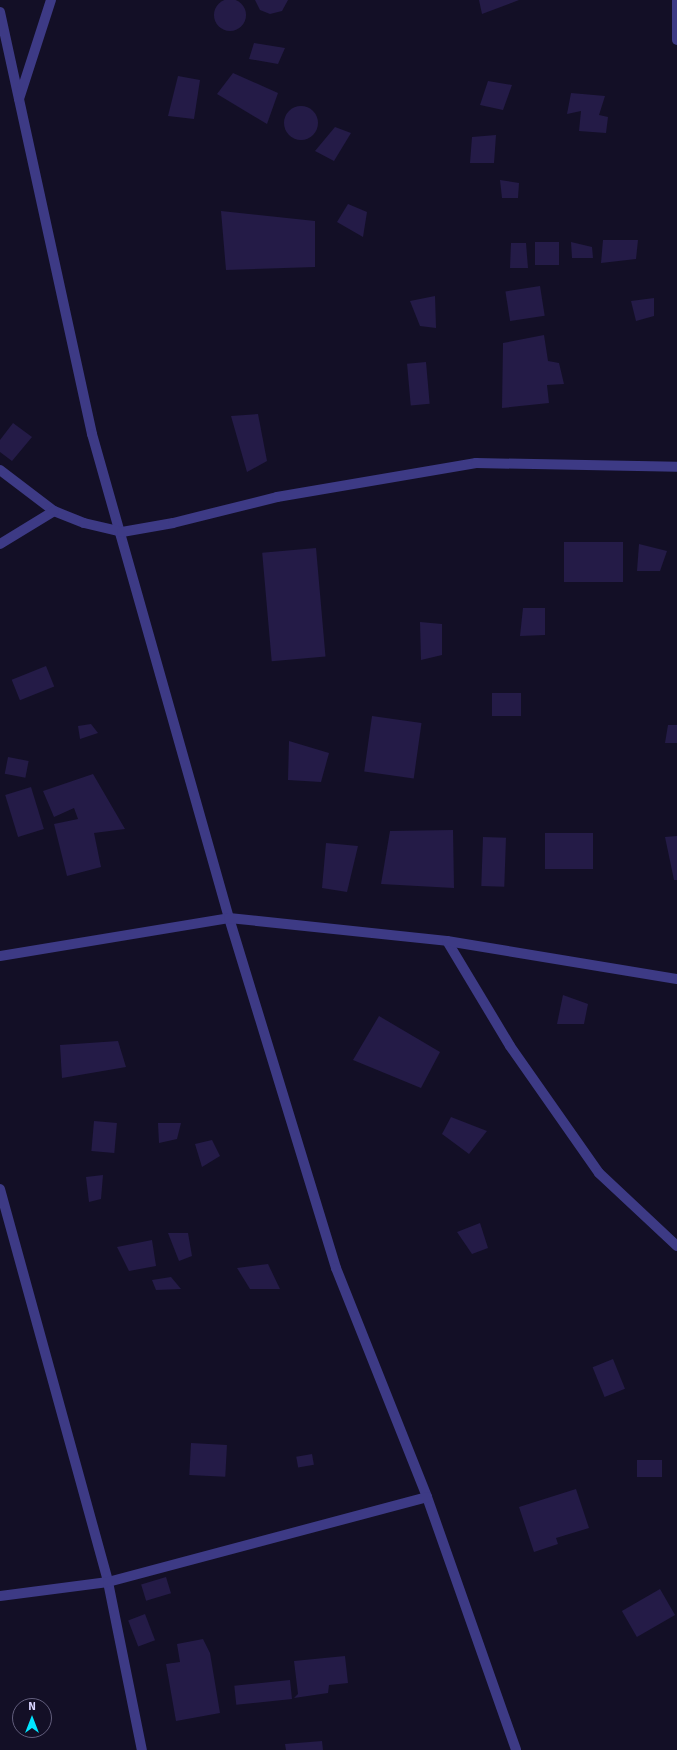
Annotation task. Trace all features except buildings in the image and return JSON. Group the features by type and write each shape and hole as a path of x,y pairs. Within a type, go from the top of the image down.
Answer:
{"street":[{"path":"19,100 50,0"},
{"path":"677,1 677,40"},
{"path":"0,12 92,434 122,532 229,918 336,1268 427,1497 516,1750"},
{"path":"0,470 54,511 122,532 173,523 277,497 476,463 677,466"},
{"path":"0,544 54,511"},
{"path":"0,956 229,918 447,941 677,980"},
{"path":"447,941 510,1046 599,1173 677,1246"},
{"path":"0,1189 108,1582 142,1750"},
{"path":"0,1596 108,1582 427,1497"}]}
